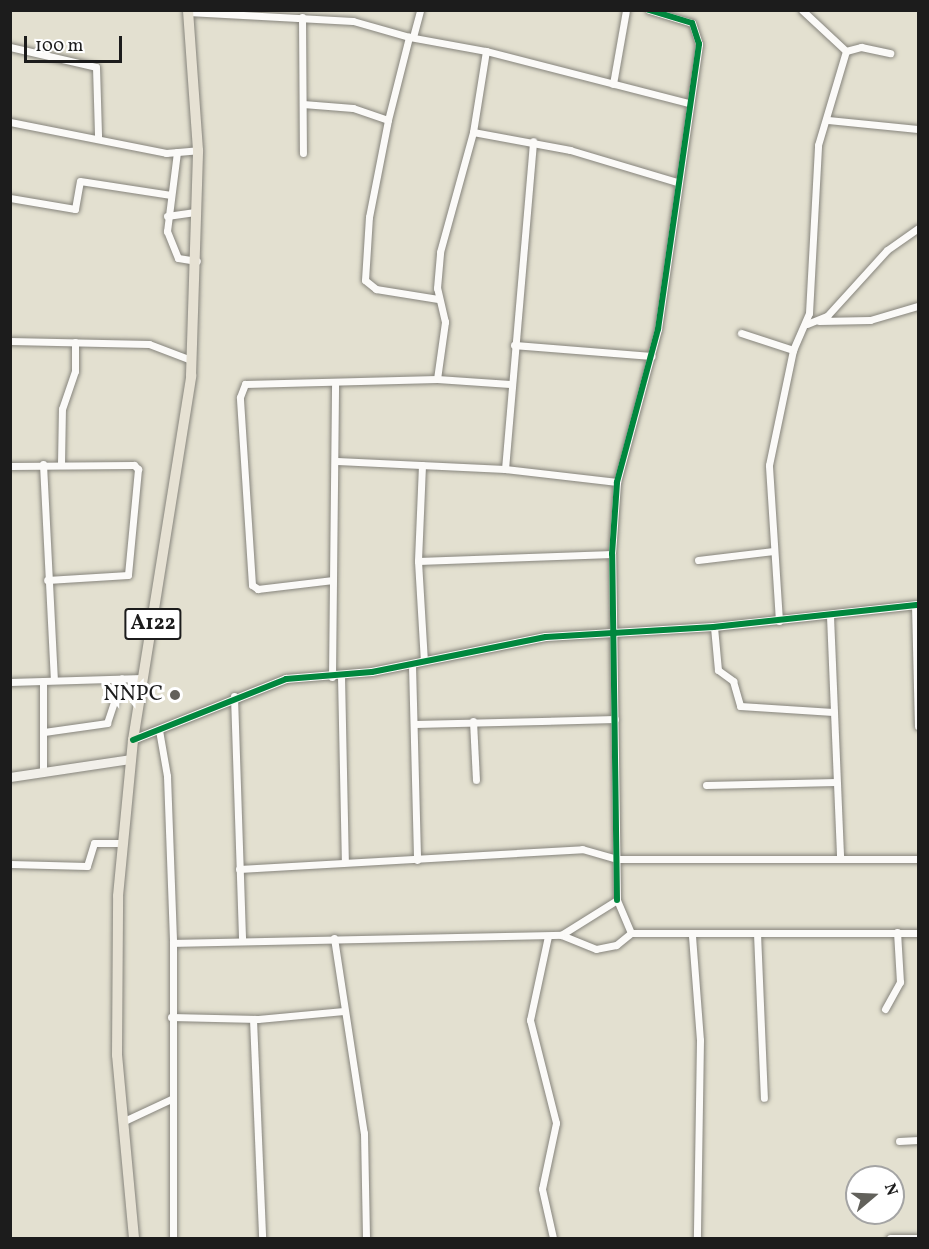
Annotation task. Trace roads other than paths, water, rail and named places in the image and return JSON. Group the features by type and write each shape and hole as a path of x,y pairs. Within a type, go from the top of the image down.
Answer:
{"highway":[{"name":"A122","path":"134,1239 121,1123 116,969 122,843 130,759 142,678 172,516 191,360 197,261 198,150 188,11"}],"main road":[{"path":"10,777 130,759"}],"street":[{"path":"420,10 388,120 369,217 365,280 376,289 438,299"},
{"path":"613,84 626,10"},
{"path":"631,933 617,900 612,555 617,482 652,356 699,36 692,23 676,14 649,10"},
{"path":"802,10 846,51"},
{"path":"188,11 358,22 411,37 486,51 689,103"},
{"path":"302,17 303,153"},
{"path":"846,51 861,46 890,52"},
{"path":"10,47 96,67 98,136"},
{"path":"437,379 445,322 438,299 442,244 473,132 486,51"},
{"path":"779,621 769,465 793,350 807,324 818,145 828,120 846,51"},
{"path":"303,104 353,108 388,120"},
{"path":"828,120 918,129"},
{"path":"10,122 98,136 148,151 198,150"},
{"path":"473,132 533,141 677,182"},
{"path":"505,469 510,384 533,141"},
{"path":"177,152 167,216 176,255 197,261"},
{"path":"10,198 75,209 80,181 171,195"},
{"path":"167,216 198,212"},
{"path":"819,321 887,250 918,228"},
{"path":"807,324 819,321 870,320 918,306"},
{"path":"741,333 793,350"},
{"path":"10,341 156,345 191,360"},
{"path":"62,464 62,410 75,371 75,342"},
{"path":"514,345 652,356"},
{"path":"333,580 258,589 252,585 240,397 251,383 335,383 437,379 510,384"},
{"path":"335,383 337,461 333,580 345,862"},
{"path":"337,461 505,469 617,482"},
{"path":"43,464 47,580 54,680"},
{"path":"10,466 62,464 136,466 130,573 47,580"},
{"path":"422,465 418,561 424,661"},
{"path":"698,560 773,551"},
{"path":"418,561 612,555"},
{"path":"133,740 234,696 286,678 337,676 612,630 714,627 917,605 918,726"},
{"path":"830,616 840,859"},
{"path":"714,627 718,670 733,681 740,706 834,712"},
{"path":"412,664 417,860"},
{"path":"44,732 107,723 122,678"},
{"path":"10,682 142,678"},
{"path":"43,681 43,772"},
{"path":"234,696 242,938"},
{"path":"415,724 615,719"},
{"path":"473,721 476,780"},
{"path":"159,730 167,776 173,943 171,1017 173,1239"},
{"path":"706,785 836,782"},
{"path":"10,864 87,866 94,843 122,843"},
{"path":"239,869 582,849 617,859 918,860"},
{"path":"173,943 242,938 548,936 561,934 617,900"},
{"path":"885,1009 900,982 897,932"},
{"path":"561,934 605,950 631,933 692,936 757,933 918,933"},
{"path":"757,933 764,1098"},
{"path":"548,936 530,1020 556,1123 542,1190 553,1239"},
{"path":"692,936 700,1040 697,1239"},
{"path":"334,938 364,1133 366,1239"},
{"path":"171,1017 253,1018 344,1011"},
{"path":"253,1018 262,1239"},
{"path":"121,1123 171,1099"},
{"path":"899,1141 918,1140"},
{"path":"890,1239 918,1238"}],"place":[{"name":"NNPC","path":"175,695"}]}
